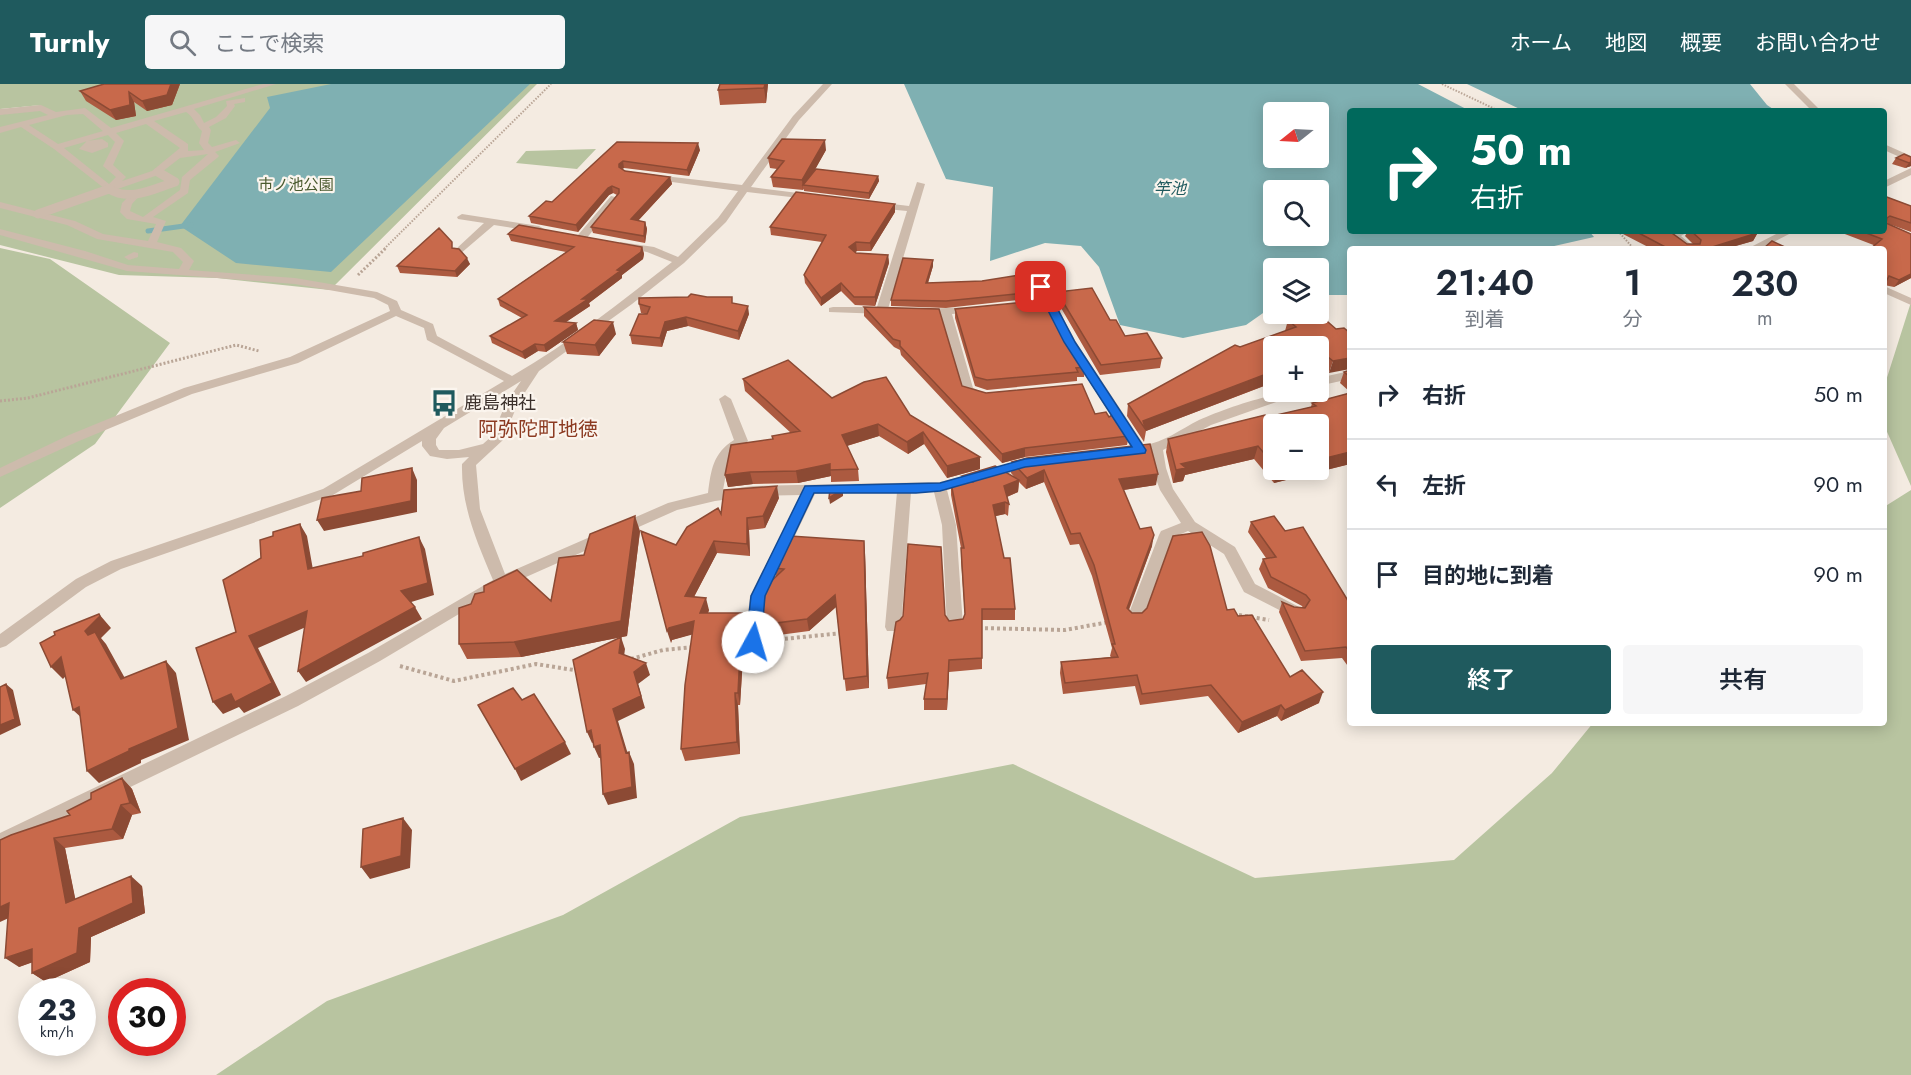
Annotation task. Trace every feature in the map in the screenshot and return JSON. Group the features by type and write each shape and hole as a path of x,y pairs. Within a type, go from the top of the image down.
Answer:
{"street":[{"path":"57,147 272,84"},
{"path":"0,642 81,583 116,565 328,492 543,363 628,302 680,261 722,220 796,118 828,84"},
{"path":"1789,84 1813,108"},
{"path":"203,126 218,121 227,113 231,106 229,104 242,100"},
{"path":"208,102 215,106 226,102"},
{"path":"0,112 41,108 55,115"},
{"path":"145,220 153,210 185,191 185,179 192,171 214,156 203,143 207,130 198,123 196,115 187,108"},
{"path":"0,130 55,115 85,111 120,141 108,166 121,177 113,191"},
{"path":"147,120 185,146 166,177 136,194 127,203 125,212 131,217 161,221 153,242"},
{"path":"22,124 86,163 113,191 123,195 136,194"},
{"path":"101,144 110,131"},
{"path":"179,155 211,151 236,143"},
{"path":"57,147 87,148 101,144 118,145"},
{"path":"86,163 118,145"},
{"path":"86,163 87,148"},
{"path":"1887,148 1911,159"},
{"path":"86,163 111,159"},
{"path":"1887,183 1911,171"},
{"path":"638,174 822,199"},
{"path":"38,214 166,177 185,179"},
{"path":"893,312 893,258 920,184"},
{"path":"593,239 577,236 615,198"},
{"path":"867,204 912,209"},
{"path":"0,205 71,223 101,237 153,242 177,250 189,261 182,273"},
{"path":"462,217 552,231"},
{"path":"460,251 492,221"},
{"path":"0,232 81,253 127,268 295,281 377,295 393,303 396,312"},
{"path":"1678,234 1674,236 1687,246"},
{"path":"1759,246 1784,234"},
{"path":"616,243 650,249 680,261"},
{"path":"1766,243 1774,246"},
{"path":"1031,268 1043,303 1140,450"},
{"path":"1887,290 1911,302"},
{"path":"833,310 945,313 992,308"},
{"path":"0,473 74,438 188,391 294,360 396,312 429,326 431,338 512,381"},
{"path":"945,313 967,390 986,396 998,395"},
{"path":"501,582 480,530 468,487 469,464 498,437 512,403 543,363"},
{"path":"1329,380 1347,376"},
{"path":"1080,387 1097,385"},
{"path":"715,496 720,463 725,450 741,441 725,399"},
{"path":"1117,453 1156,448 1206,422 1263,402"},
{"path":"438,426 429,438 429,446 435,453 447,456 468,454 483,448 499,432"},
{"path":"1156,448 1159,468 1167,490 1182,510 1189,525 1230,551 1249,588 1296,612"},
{"path":"0,842 292,701 374,657 501,582 673,506 715,496 810,489 940,487 1025,463 1048,461"},
{"path":"940,487 950,525 955,626"},
{"path":"753,642 758,596 804,506 810,489"},
{"path":"893,627 904,489"},
{"path":"1135,618 1166,535 1189,525"}],"path":[{"path":"344,290 551,84"},
{"path":"1442,84 1493,108"},
{"path":"1621,234 1631,246"},
{"path":"0,401 28,398 236,345 294,360"},
{"path":"1221,611 1265,621 1296,612"},
{"path":"955,626 1022,631 1065,630 1135,618"},
{"path":"753,642 847,632"},
{"path":"620,663 663,650 697,647"},
{"path":"374,657 454,681 536,664 586,672"}],"green space":[{"name":"市ノ池公園","path":"0,84 537,84 330,290 217,278 119,275 0,245 0,110 41,105 0,109"},
{"path":"596,149 577,169 516,163 526,151"},
{"path":"0,248 50,259 170,343 95,444 0,508"},
{"path":"1911,302 1911,486 1887,432 1887,378"},
{"path":"1911,490 1911,1075 216,1075 327,1001 563,915 740,817 1013,764 1255,878 1454,860 1552,773 1591,726 1887,726 1887,505"}],"water":[{"path":"331,84 530,84 331,272 236,263 180,226 270,108 267,97"},
{"name":"竿池","path":"904,84 1418,84 1464,108 1347,108 1347,234 1592,234 1594,237 1554,246 1347,246 1347,295 1329,295 1329,258 1263,258 1263,313 1246,325 1183,338 1120,325 1099,267 1081,246 1045,243 990,261 993,187 946,179"},
{"path":"1467,84 1750,84 1772,108 1518,108"}],"building":[{"path":"104,84 171,84 167,95 142,101 129,92 130,105 110,110 80,91"},
{"path":"720,84 765,84 764,88 718,90"},
{"path":"782,139 825,140 802,180 771,177 784,161 768,158"},
{"path":"617,142 698,143 687,170 623,161 619,164 619,167 625,171 670,177 631,219 645,222 644,236 591,227 619,193 619,189 612,186 576,225 529,216 546,201 552,202"},
{"path":"1904,154 1911,157 1911,162 1896,158"},
{"path":"816,169 878,176 869,193 803,185"},
{"path":"796,192 895,204 870,243 856,242 849,247 856,253 888,255 875,297 854,297 841,283 821,298 804,275 826,235 770,227"},
{"path":"1887,197 1911,206 1911,223 1890,216 1887,218"},
{"path":"1887,223 1911,234 1911,274 1899,280 1889,276 1887,280 1887,246 1874,246 1882,239 1869,234 1887,234"},
{"path":"519,225 642,247 641,252 617,270 620,271 582,299 588,299 555,321 576,323 544,345 535,344 522,352 490,336 527,315 498,299 574,247 508,234"},
{"path":"439,228 452,242 452,248 459,249 467,258 455,271 397,266"},
{"path":"1641,234 1673,234 1687,244 1700,244 1701,240 1694,234 1754,234 1716,246 1663,246"},
{"path":"1772,241 1783,246 1766,246"},
{"path":"903,258 933,260 926,283 982,281 1026,274 1035,292 946,301 891,300"},
{"path":"1092,288 1110,320 1116,320 1125,336 1147,333 1162,358 1101,365 1057,292"},
{"path":"691,294 707,297 732,297 732,303 748,306 738,331 686,317 665,322 660,338 630,335 639,314 647,314 650,307 639,304 639,298 688,297"},
{"path":"1045,300 1063,334 1085,367 1076,368 1078,372 987,380 975,377 955,309"},
{"path":"864,307 939,309 962,386 986,393 1082,384 1095,414 1106,412 1109,417 1114,414 1129,436 1025,448 1002,454 900,346 900,341 893,339"},
{"path":"594,320 613,322 595,345 563,342"},
{"path":"1329,323 1336,329 1344,328 1347,330 1347,359 1333,361 1329,358 1329,336 1271,336 1296,327 1293,324"},
{"path":"1263,339 1263,375 1143,421 1146,430 1128,404 1235,345 1240,347"},
{"path":"788,360 832,398 864,382 886,377 910,415 980,457 947,466 923,432 907,442 878,424 842,435 858,469 830,470 830,464 796,471 725,475 731,445 773,439 772,436 800,431 743,379"},
{"path":"1347,394 1347,453 1329,457 1329,414 1281,414 1316,406 1312,403 1329,402 1329,399"},
{"path":"1263,415 1263,452 1258,446 1181,464 1186,468 1176,470 1168,439"},
{"path":"1150,444 1158,474 1119,479 1140,529 1151,527 1154,535 1127,608 1132,613 1142,613 1147,608 1173,536 1202,532 1210,546 1227,610 1234,609 1238,616 1252,615 1290,677 1302,670 1323,692 1285,710 1281,705 1242,722 1211,685 1142,694 1137,675 1065,683 1061,662 1118,657 1112,644 1115,644 1094,565 1080,533 1071,534 1044,470 1027,478 1012,462 1027,458"},
{"path":"995,466 1019,480 1004,486 1009,504 1005,502 993,505 1004,558 1010,558 1015,609 982,609 982,658 949,660 947,699 924,699 928,673 887,678 896,622 903,616 908,544 941,547 945,615 949,621 963,619 965,614 961,548 964,548 951,483 972,482 962,476"},
{"path":"412,468 411,501 317,520 322,498 361,491 362,478"},
{"path":"777,486 763,516 747,518 747,544 714,541 685,596 706,598 700,613 742,613 738,693 735,693 737,742 681,749 685,685 694,621 669,628 667,631 641,531 676,545 687,527 718,508 721,514 724,490"},
{"path":"830,489 843,489 829,498"},
{"path":"635,516 621,621 514,642 459,644 459,608 471,604 475,594 484,592 484,586 517,570 551,601 559,558 584,555 590,534"},
{"path":"1274,516 1285,531 1303,527 1347,599 1347,648 1305,651 1282,602 1294,607 1305,608 1310,600 1306,595 1271,577 1263,559 1276,557 1251,522"},
{"path":"300,524 308,569 363,556 363,553 419,537 428,583 401,591 415,607 298,671 307,611 249,636 272,683 235,702 231,694 213,702 196,648 236,632 223,580 261,558 260,540 273,536 273,532"},
{"path":"790,536 864,541 867,676 844,679 835,595 807,619 761,625 766,586 784,569 774,568"},
{"path":"99,614 100,616 85,631 88,635 95,632 121,679 166,661 178,728 129,749 87,771 79,707 73,710 61,657 51,667 40,643 55,635 54,632"},
{"path":"621,637 619,653 646,663 634,672 641,696 613,709 626,753 629,752 632,787 603,794 600,745 594,747 591,730 587,732 573,660"},
{"path":"6,684 15,719 0,725 0,687"},
{"path":"513,688 522,700 534,694 565,742 515,769 478,705"},
{"path":"122,778 130,803 121,805 112,829 54,838 66,903 131,876 133,903 79,928 77,953 32,973 32,949 5,958 9,903 0,907 0,840 70,815 67,811 91,799 91,793"},
{"path":"403,818 401,856 361,867 363,829"}],"waterway":[{"path":"148,231 191,225"}],"place":[{"name":"鹿島神社","path":"444,403"}],"district":[{"name":"阿弥陀町地徳","path":"538,429"}],"route":[{"path":"753,642 758,596 779,550 804,506 810,489 940,487 1025,463 1140,450 1070,342 1041,287"}]}
